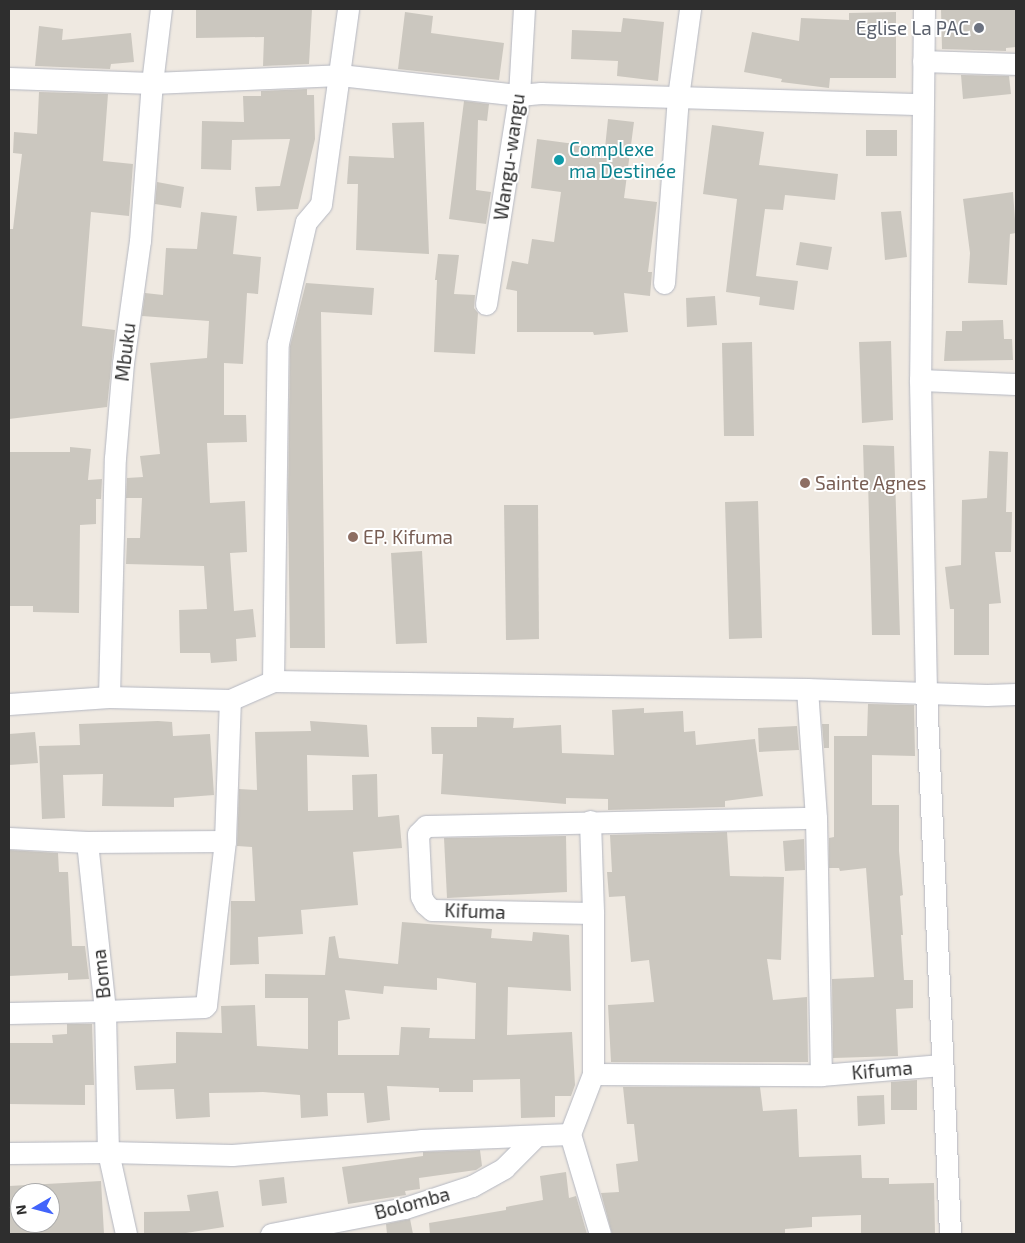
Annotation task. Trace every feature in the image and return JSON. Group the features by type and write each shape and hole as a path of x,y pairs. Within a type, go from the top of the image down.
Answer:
{"street":[{"name":"Mbuku","path":"109,697 115,458 123,362 140,241 152,83 162,9"},
{"path":"273,681 278,343 306,222 321,204 348,9"},
{"name":"Wangu-wangu","path":"486,304 519,95 524,9"},
{"path":"664,283 678,97 690,9"},
{"path":"924,9 920,380 926,692 950,1234"},
{"path":"923,61 1016,64"},
{"path":"9,78 152,83 340,75 519,95 678,97 922,104"},
{"path":"920,380 1016,384"},
{"path":"9,704 109,697 230,700 273,681 807,689 987,695 1016,694"},
{"path":"807,689 816,818 821,1075"},
{"path":"126,1234 108,1152 105,1011 204,1007 206,1005 226,840 230,700"},
{"name":"Kifuma","path":"593,913 432,910 421,896 418,839 420,830 426,826 590,821 816,818"},
{"path":"590,821 593,913 593,1074 570,1134 600,1234"},
{"path":"9,838 87,842 226,840"},
{"name":"Boma","path":"9,1013 105,1011 87,842"},
{"name":"Kifuma","path":"593,1074 821,1075 942,1064"},
{"path":"9,1153 108,1152 232,1155 421,1140 570,1134"},
{"name":"Bolomba","path":"270,1234 405,1208 472,1186 504,1168 536,1136"}],"building":[{"path":"196,9 312,9 309,64 263,66 264,37 196,38"},
{"name":"Eglise La PAC","path":"941,9 1016,9 1016,47 1006,48 1006,51 942,49"},
{"path":"405,12 433,16 431,33 504,43 499,80 398,69"},
{"path":"896,12 896,78 830,78 829,88 781,82 782,79 744,72 752,32 799,41 801,18 849,20 849,13"},
{"path":"623,18 664,22 658,81 617,76 618,61 571,59 572,30 621,32"},
{"path":"39,26 63,29 62,40 131,33 134,62 111,64 110,69 35,66"},
{"path":"961,75 1009,76 1011,94 963,99"},
{"path":"307,89 307,95 314,95 315,139 298,209 257,211 255,187 280,186 290,139 232,140 231,170 201,169 202,121 244,122 243,96 261,96 261,91"},
{"path":"39,92 108,94 103,161 133,164 129,216 91,212 82,326 115,330 107,407 9,419 9,229 13,229 22,154 13,153 14,132 37,134"},
{"path":"464,101 489,104 487,121 478,120 476,190 491,192 486,224 449,219"},
{"path":"608,119 634,122 624,198 657,202 648,272 652,272 650,296 624,293 628,332 594,335 593,332 517,332 517,291 506,289 512,261 528,264 532,239 554,242 561,192 531,188 537,139 605,148"},
{"path":"424,122 429,254 356,250 358,184 347,184 349,156 394,158 392,123"},
{"path":"712,125 764,132 759,165 838,174 835,200 785,195 783,210 765,209 756,276 798,281 794,310 759,305 760,297 726,292 737,199 703,194"},
{"path":"866,130 897,130 897,156 866,156"},
{"path":"157,182 184,187 181,208 155,204"},
{"path":"1013,192 1016,233 1010,234 1007,285 968,283 970,253 963,199"},
{"path":"901,211 907,257 885,260 881,212"},
{"path":"201,212 237,216 233,254 261,257 258,294 247,293 243,364 224,363 224,415 246,415 247,442 207,443 210,503 245,501 247,552 230,553 234,611 253,609 256,637 236,639 237,661 211,663 210,653 180,653 179,610 207,609 204,566 126,564 127,538 140,538 142,498 126,498 127,478 143,477 140,456 160,454 150,363 207,358 209,321 142,316 145,293 163,295 166,248 197,249"},
{"path":"800,242 832,247 828,270 796,265"},
{"path":"438,254 459,255 454,294 475,295 474,308 478,313 475,354 434,352 437,280 435,280"},
{"path":"306,283 374,288 372,315 321,312 325,648 290,648 288,498 290,346"},
{"path":"715,296 717,325 687,327 686,298"},
{"path":"1003,320 1004,339 1012,339 1013,360 944,361 946,331 962,331 962,321"},
{"path":"891,341 893,420 862,423 859,342"},
{"path":"752,342 754,436 724,436 722,343"},
{"path":"863,445 894,446 900,635 872,635 868,480 864,480"},
{"path":"70,447 91,449 88,480 102,479 101,499 96,499 96,524 80,525 79,613 33,612 33,606 9,606 9,452 70,452"},
{"path":"989,451 1008,452 1006,512 1012,512 1011,552 995,552 1001,603 989,604 989,655 954,655 954,609 950,609 945,567 961,565 962,500 987,498"},
{"path":"758,501 762,638 729,639 725,502"},
{"path":"504,505 538,505 539,639 506,640"},
{"path":"422,551 427,643 396,644 391,553"},
{"path":"868,704 914,705 915,756 872,755 872,805 899,805 899,851 903,895 900,896 903,935 901,935 904,980 913,980 913,1008 896,1009 898,1056 833,1058 832,979 874,977 866,868 840,871 839,868 829,868 829,838 834,837 834,736 867,736"},
{"path":"644,708 644,713 683,711 684,732 695,731 696,745 755,739 763,796 725,801 725,807 608,810 608,799 566,798 566,804 441,794 443,754 432,754 431,727 477,727 477,717 514,718 513,728 561,725 562,753 614,755 612,710"},
{"path":"310,721 367,725 369,757 307,755 308,811 353,810 352,775 377,774 378,817 399,815 402,848 353,852 358,905 301,910 303,934 258,937 259,964 230,965 231,901 255,901 252,847 237,846 239,789 257,790 255,732 311,731"},
{"path":"172,722 173,736 210,734 214,795 174,798 174,807 102,806 103,774 63,775 65,818 42,819 39,746 80,745 79,724"},
{"path":"822,724 829,724 829,748 824,748"},
{"path":"797,726 799,750 759,752 758,728"},
{"path":"35,732 38,763 9,765 9,734"},
{"path":"727,832 730,876 784,877 781,960 767,959 773,1000 807,997 808,1062 611,1062 608,1005 654,1002 649,960 631,962 625,896 609,897 607,872 612,872 610,835"},
{"path":"566,836 567,892 447,898 444,838"},
{"path":"804,839 805,870 785,871 783,841"},
{"path":"9,850 58,853 59,872 68,872 72,946 85,946 89,979 68,980 68,973 9,976"},
{"path":"402,922 492,929 491,938 532,941 533,932 569,935 571,991 508,987 507,1035 572,1032 575,1085 571,1096 555,1096 555,1117 521,1118 520,1079 473,1080 473,1092 439,1092 439,1088 387,1086 390,1120 367,1123 364,1093 327,1093 328,1116 301,1118 300,1095 263,1092 209,1093 210,1117 176,1119 174,1089 136,1090 134,1066 176,1063 176,1032 222,1033 221,1006 255,1005 257,1046 308,1049 308,998 265,998 265,974 325,975 329,937 335,936 339,958 398,964","holes":["437,978 476,983 475,1039 429,1038 430,1028 401,1027 399,1055 338,1055 338,1021 350,1019 345,990 383,994 384,986 437,990"]},
{"path":"67,1024 92,1024 94,1085 85,1085 85,1105 9,1104 9,1043 53,1043 52,1035 67,1034"},
{"path":"917,1080 917,1110 891,1110 891,1082"},
{"path":"623,1087 760,1087 763,1111 797,1109 799,1157 861,1155 862,1178 889,1178 889,1184 934,1183 935,1234 861,1234 861,1215 812,1217 812,1227 785,1229 785,1234 612,1234 601,1193 619,1192 616,1164 638,1161 634,1124 627,1124"},
{"path":"884,1095 885,1124 858,1126 857,1096"},
{"path":"480,1150 482,1166 476,1170 419,1178 420,1189 405,1191 406,1195 348,1204 342,1167 423,1156 423,1152"},
{"path":"566,1172 569,1198 576,1196 587,1234 430,1234 429,1223 506,1210 506,1207 543,1200 540,1176"},
{"path":"284,1177 287,1203 262,1206 259,1180"},
{"path":"101,1181 104,1234 9,1234 9,1186 10,1233 60,1233 60,1183"},
{"path":"218,1191 224,1227 186,1233 144,1233 144,1212 190,1211 187,1195"},
{"path":"410,1219 413,1234 387,1234 386,1224"}],"place":[{"name":"Eglise La PAC","path":"979,28"},
{"name":"Complexe ma Destinée","path":"559,160"},
{"name":"Sainte Agnes","path":"805,483"},
{"name":"EP. Kifuma","path":"353,537"}]}
